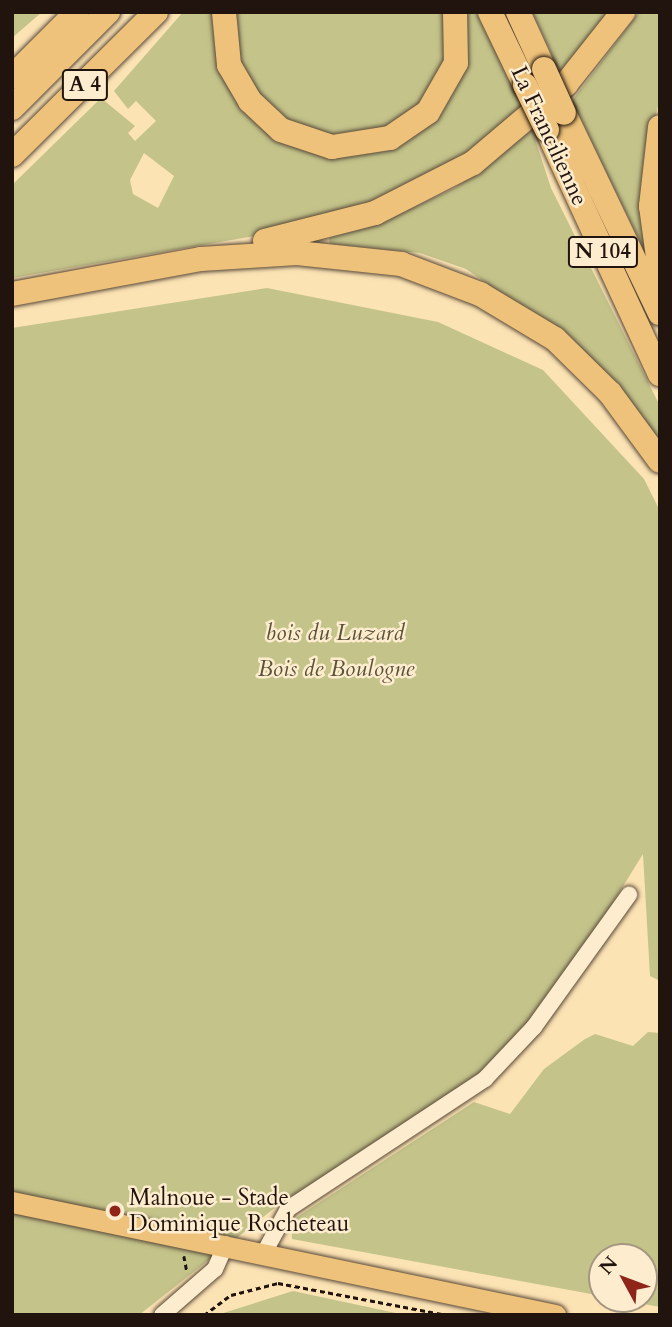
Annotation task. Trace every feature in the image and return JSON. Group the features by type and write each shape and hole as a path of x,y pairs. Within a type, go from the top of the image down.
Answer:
{"highway":[{"path":"12,62 58,12"},
{"path":"12,77 77,12"},
{"name":"A 4","path":"12,108 108,12"},
{"name":"A 4","path":"12,155 156,12"},
{"path":"224,12 229,65 265,117 314,144 351,147 410,128 442,94 458,46 455,12"},
{"name":"La Francilienne","path":"490,12 525,85 555,122 660,374"},
{"path":"518,12 544,69 555,122 660,313"},
{"path":"201,259 226,248 354,221 453,175 547,103 623,12"},
{"path":"660,127 651,206 660,272"},
{"path":"12,294 201,259 345,255 450,280 555,339 610,393 660,461"}],"main road":[{"path":"12,1202 226,1244 555,1315"}],"street":[{"path":"264,1253 288,1209 485,1079 534,1027 629,895"},
{"path":"170,1312 215,1269 226,1244"}],"path":[{"path":"204,1315 231,1294 278,1283 447,1315"}],"green space":[{"path":"12,12 42,12 12,38"},
{"path":"183,12 218,12 220,60 311,152 442,109 462,76 463,12 476,12 524,109 509,127 404,192 289,230 12,278 12,185 101,98 135,126 128,133 135,141 156,121 136,101 128,109 114,91","holes":["144,153 174,176 158,208 133,194 130,180"]},
{"path":"234,12 444,12 449,49 430,94 400,124 345,139 287,123 243,76"},
{"path":"532,12 616,12 562,76"},
{"path":"639,12 660,12 660,97 647,155 644,250 572,101"},
{"path":"532,130 551,188 660,406 660,440 581,348 466,269 420,253 330,244 329,238 378,224 455,188"},
{"name":"bois du Luzard","path":"267,288 438,322 543,370 644,479 660,511 660,981 650,976 643,854 568,975 496,1067 281,1203 139,1315 12,1315 12,328"},
{"path":"648,1032 660,1033 660,1307 658,1243 588,1243 588,1293 292,1239 291,1221 474,1102 510,1114 544,1069 585,1039 595,1034 633,1046"},
{"path":"293,1291 405,1315 217,1315"}],"place":[{"name":"Malnoue - Stade Dominique Rocheteau","path":"115,1211"}],"park label":[{"name":"Bois de Boulogne","path":"336,669"}]}
